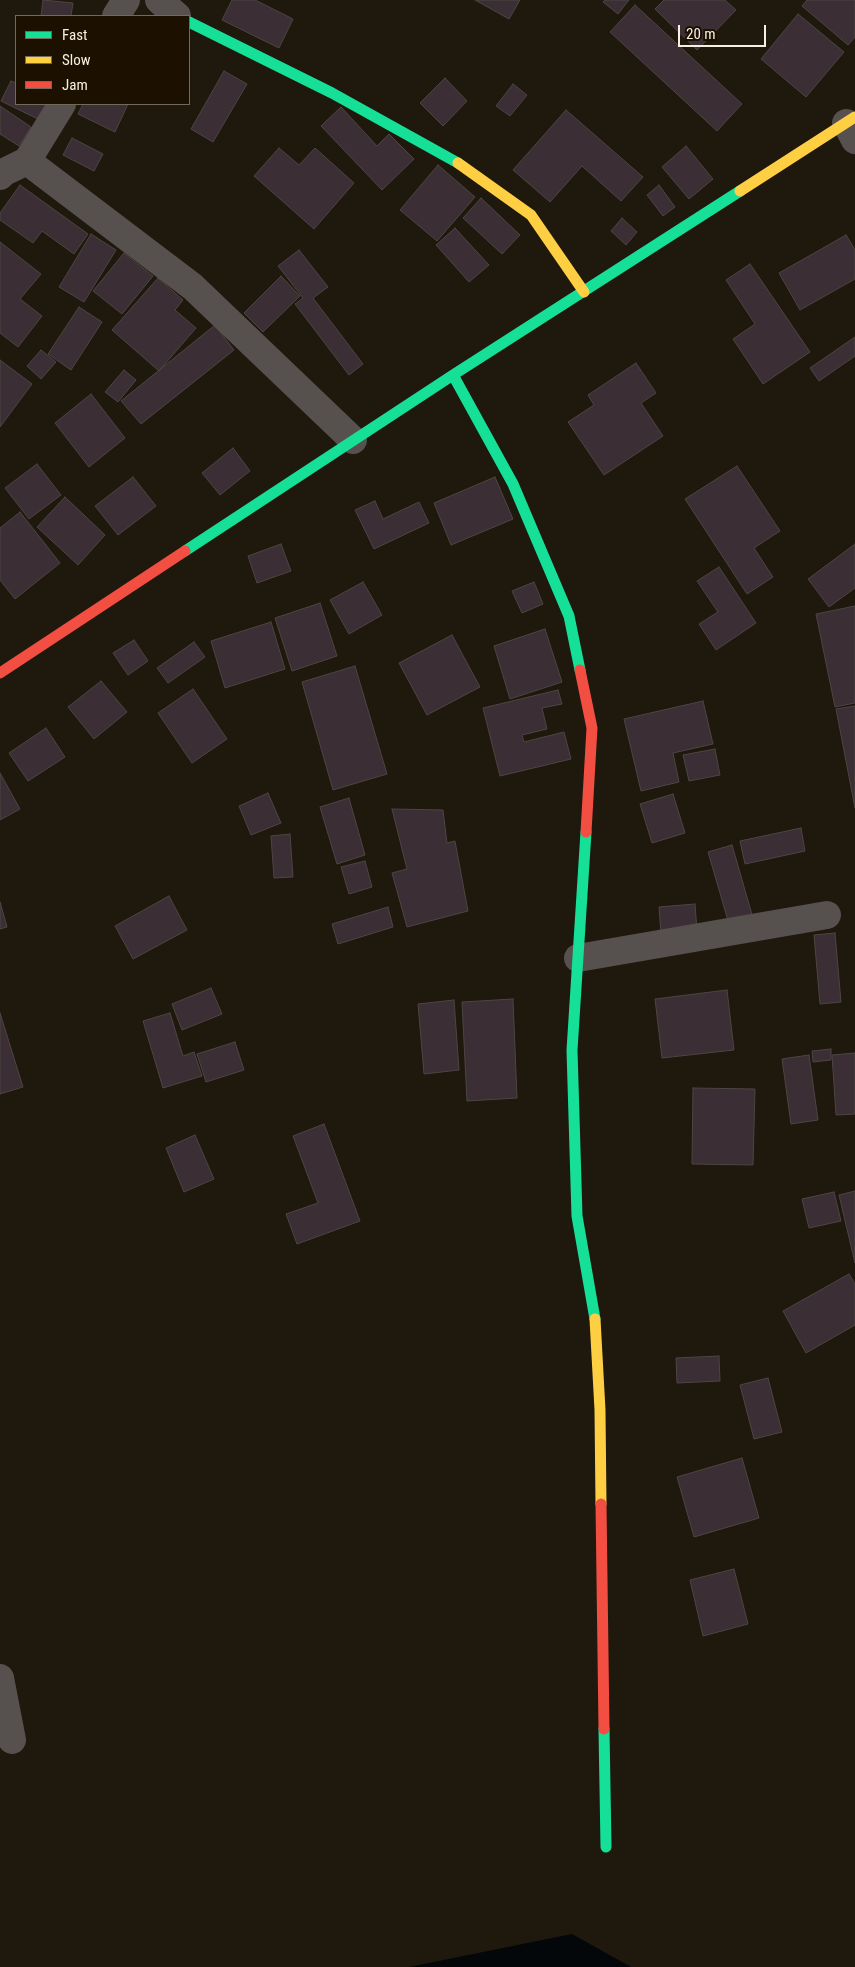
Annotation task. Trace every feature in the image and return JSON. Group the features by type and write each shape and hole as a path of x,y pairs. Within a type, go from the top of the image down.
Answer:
{"street":[{"path":"117,15 126,0"},
{"path":"159,0 176,15"},
{"path":"190,22 332,93 450,157 532,215 584,292"},
{"path":"0,176 4,172 28,161 61,105"},
{"path":"0,672 452,375 852,127"},
{"path":"28,161 193,287 353,440"},
{"path":"452,375 513,484 569,616 592,728 572,1060 577,1216 595,1314 600,1410 606,1847"},
{"path":"578,958 827,915"},
{"path":"0,1678 12,1740"}],"shaded area":[{"path":"572,1934 631,1967 409,1967"}],"building":[{"path":"43,0 73,3 71,15 41,15"},
{"path":"232,0 255,0 293,19 279,48 222,20"},
{"path":"475,0 520,0 509,19"},
{"path":"605,0 629,0 618,14 603,2"},
{"path":"664,0 725,0 736,10 697,50 655,9"},
{"path":"807,0 855,0 855,37 848,45 802,6"},
{"path":"635,5 742,104 717,131 610,32"},
{"path":"798,14 844,52 806,97 761,59"},
{"path":"224,71 247,84 213,142 191,129"},
{"path":"445,78 467,101 443,126 420,103"},
{"path":"11,81 15,83 15,105 58,105 48,124 1,101"},
{"path":"513,84 527,95 510,116 496,106"},
{"path":"82,105 128,105 115,132 78,114"},
{"path":"0,106 31,127 19,146 0,134"},
{"path":"341,107 377,146 389,134 414,159 382,190 321,126"},
{"path":"566,110 643,177 621,201 582,166 550,202 513,170"},
{"path":"72,138 103,154 94,171 63,155"},
{"path":"686,146 713,179 689,199 662,167"},
{"path":"279,148 299,165 315,148 354,183 314,229 254,176"},
{"path":"438,165 475,197 437,241 400,210"},
{"path":"20,185 88,234 74,254 42,231 33,243 0,220 0,213"},
{"path":"659,185 675,207 663,216 647,195"},
{"path":"481,198 520,235 502,254 463,218"},
{"path":"622,218 637,232 626,245 611,231"},
{"path":"455,228 489,265 469,282 436,245"},
{"path":"91,234 116,250 84,302 59,287"},
{"path":"846,235 855,250 855,279 800,310 779,273"},
{"path":"0,242 41,274 20,299 42,316 18,347 0,333"},
{"path":"299,250 328,287 313,298 363,364 349,375 295,304 303,298 278,266"},
{"path":"124,253 153,276 122,314 93,291"},
{"path":"750,264 810,352 763,384 733,339 755,324 726,280"},
{"path":"281,276 300,296 263,332 244,313"},
{"path":"158,278 183,300 175,310 196,328 159,371 112,330"},
{"path":"79,307 102,322 71,370 48,354"},
{"path":"215,325 234,350 141,424 121,401"},
{"path":"855,337 855,356 819,381 810,368"},
{"path":"41,350 56,362 41,379 27,366"},
{"path":"0,360 32,384 0,427"},
{"path":"636,363 656,393 641,403 663,436 604,475 568,422 594,405 588,395"},
{"path":"124,370 136,380 118,402 105,392"},
{"path":"91,394 125,438 89,467 55,423"},
{"path":"233,448 250,471 220,495 202,473"},
{"path":"37,464 61,495 29,519 5,488"},
{"path":"737,466 780,531 754,548 773,577 747,594 685,499"},
{"path":"133,477 156,506 118,535 95,506"},
{"path":"495,477 513,519 451,545 434,503"},
{"path":"65,497 105,535 78,565 37,527"},
{"path":"375,501 383,519 419,502 429,523 374,549 355,510"},
{"path":"20,512 60,563 15,599 0,580 0,528"},
{"path":"281,544 291,571 257,583 248,556"},
{"path":"855,544 855,588 829,607 808,579"},
{"path":"719,567 756,623 716,650 699,624 718,612 697,581"},
{"path":"363,582 382,615 349,634 330,600"},
{"path":"534,582 543,604 522,613 512,591"},
{"path":"320,603 337,656 292,671 275,618"},
{"path":"855,606 855,703 835,707 816,614"},
{"path":"271,622 285,669 225,688 211,641"},
{"path":"545,629 562,682 510,699 494,646"},
{"path":"452,635 480,687 427,715 399,663"},
{"path":"134,640 148,661 128,675 113,653"},
{"path":"194,642 205,657 168,683 157,668"},
{"path":"355,666 387,774 333,790 302,682"},
{"path":"101,681 127,712 94,739 68,707"},
{"path":"193,689 227,739 192,763 158,713"},
{"path":"558,690 562,704 542,708 547,729 522,735 524,742 564,732 571,759 500,776 483,708"},
{"path":"703,701 713,744 673,753 679,782 641,791 624,719"},
{"path":"855,706 855,808 836,709"},
{"path":"46,728 65,757 28,781 9,753"},
{"path":"715,749 720,775 689,781 683,755"},
{"path":"0,773 20,809 0,820"},
{"path":"268,793 281,823 251,835 239,806"},
{"path":"673,794 685,833 652,843 640,804"},
{"path":"349,798 365,855 337,864 320,807"},
{"path":"392,809 443,810 447,843 455,841 468,911 407,927 392,873 407,869"},
{"path":"801,828 805,851 745,864 740,841"},
{"path":"290,834 293,877 274,878 271,836"},
{"path":"732,845 753,918 729,924 708,852"},
{"path":"365,861 372,887 349,894 341,867"},
{"path":"169,896 187,930 133,959 115,926"},
{"path":"0,902 7,927 0,929"},
{"path":"695,904 697,931 661,934 659,907"},
{"path":"388,907 393,927 338,944 332,924"},
{"path":"835,933 841,1002 820,1004 814,935"},
{"path":"211,988 222,1014 182,1030 172,1004"},
{"path":"727,990 734,1050 662,1058 655,999"},
{"path":"513,999 517,1098 467,1101 462,1002"},
{"path":"454,1000 459,1070 424,1074 418,1004"},
{"path":"0,1013 23,1087 0,1094"},
{"path":"170,1013 183,1056 194,1052 202,1076 163,1088 143,1021"},
{"path":"235,1042 244,1070 206,1082 197,1054"},
{"path":"831,1049 831,1060 813,1062 812,1051"},
{"path":"855,1053 855,1114 836,1115 832,1055"},
{"path":"809,1055 818,1120 791,1124 782,1059"},
{"path":"693,1088 755,1089 753,1165 692,1164"},
{"path":"324,1124 360,1221 297,1244 286,1214 318,1203 293,1136"},
{"path":"195,1135 214,1179 184,1192 166,1148"},
{"path":"855,1191 855,1263 839,1195"},
{"path":"834,1192 841,1221 809,1228 802,1199"},
{"path":"849,1274 855,1284 855,1325 806,1353 783,1311"},
{"path":"719,1356 720,1381 677,1383 676,1358"},
{"path":"768,1378 782,1432 754,1439 740,1385"},
{"path":"742,1458 759,1518 694,1537 677,1477"},
{"path":"734,1569 748,1624 703,1636 690,1580"}],"traffic: fast":[{"path":"190,22 332,93 458,163"},
{"path":"185,551 453,375 740,191"},
{"path":"453,375 513,484 569,616 580,670"},
{"path":"586,832 572,1050 577,1216 595,1319"},
{"path":"604,1729 606,1847"}],"traffic: slow":[{"path":"740,191 855,117"},
{"path":"458,163 531,215 584,292"},
{"path":"595,1319 600,1410 601,1504"}],"traffic: jam":[{"path":"0,673 185,551"},
{"path":"580,670 592,728 586,832"},
{"path":"601,1504 604,1729"}]}
